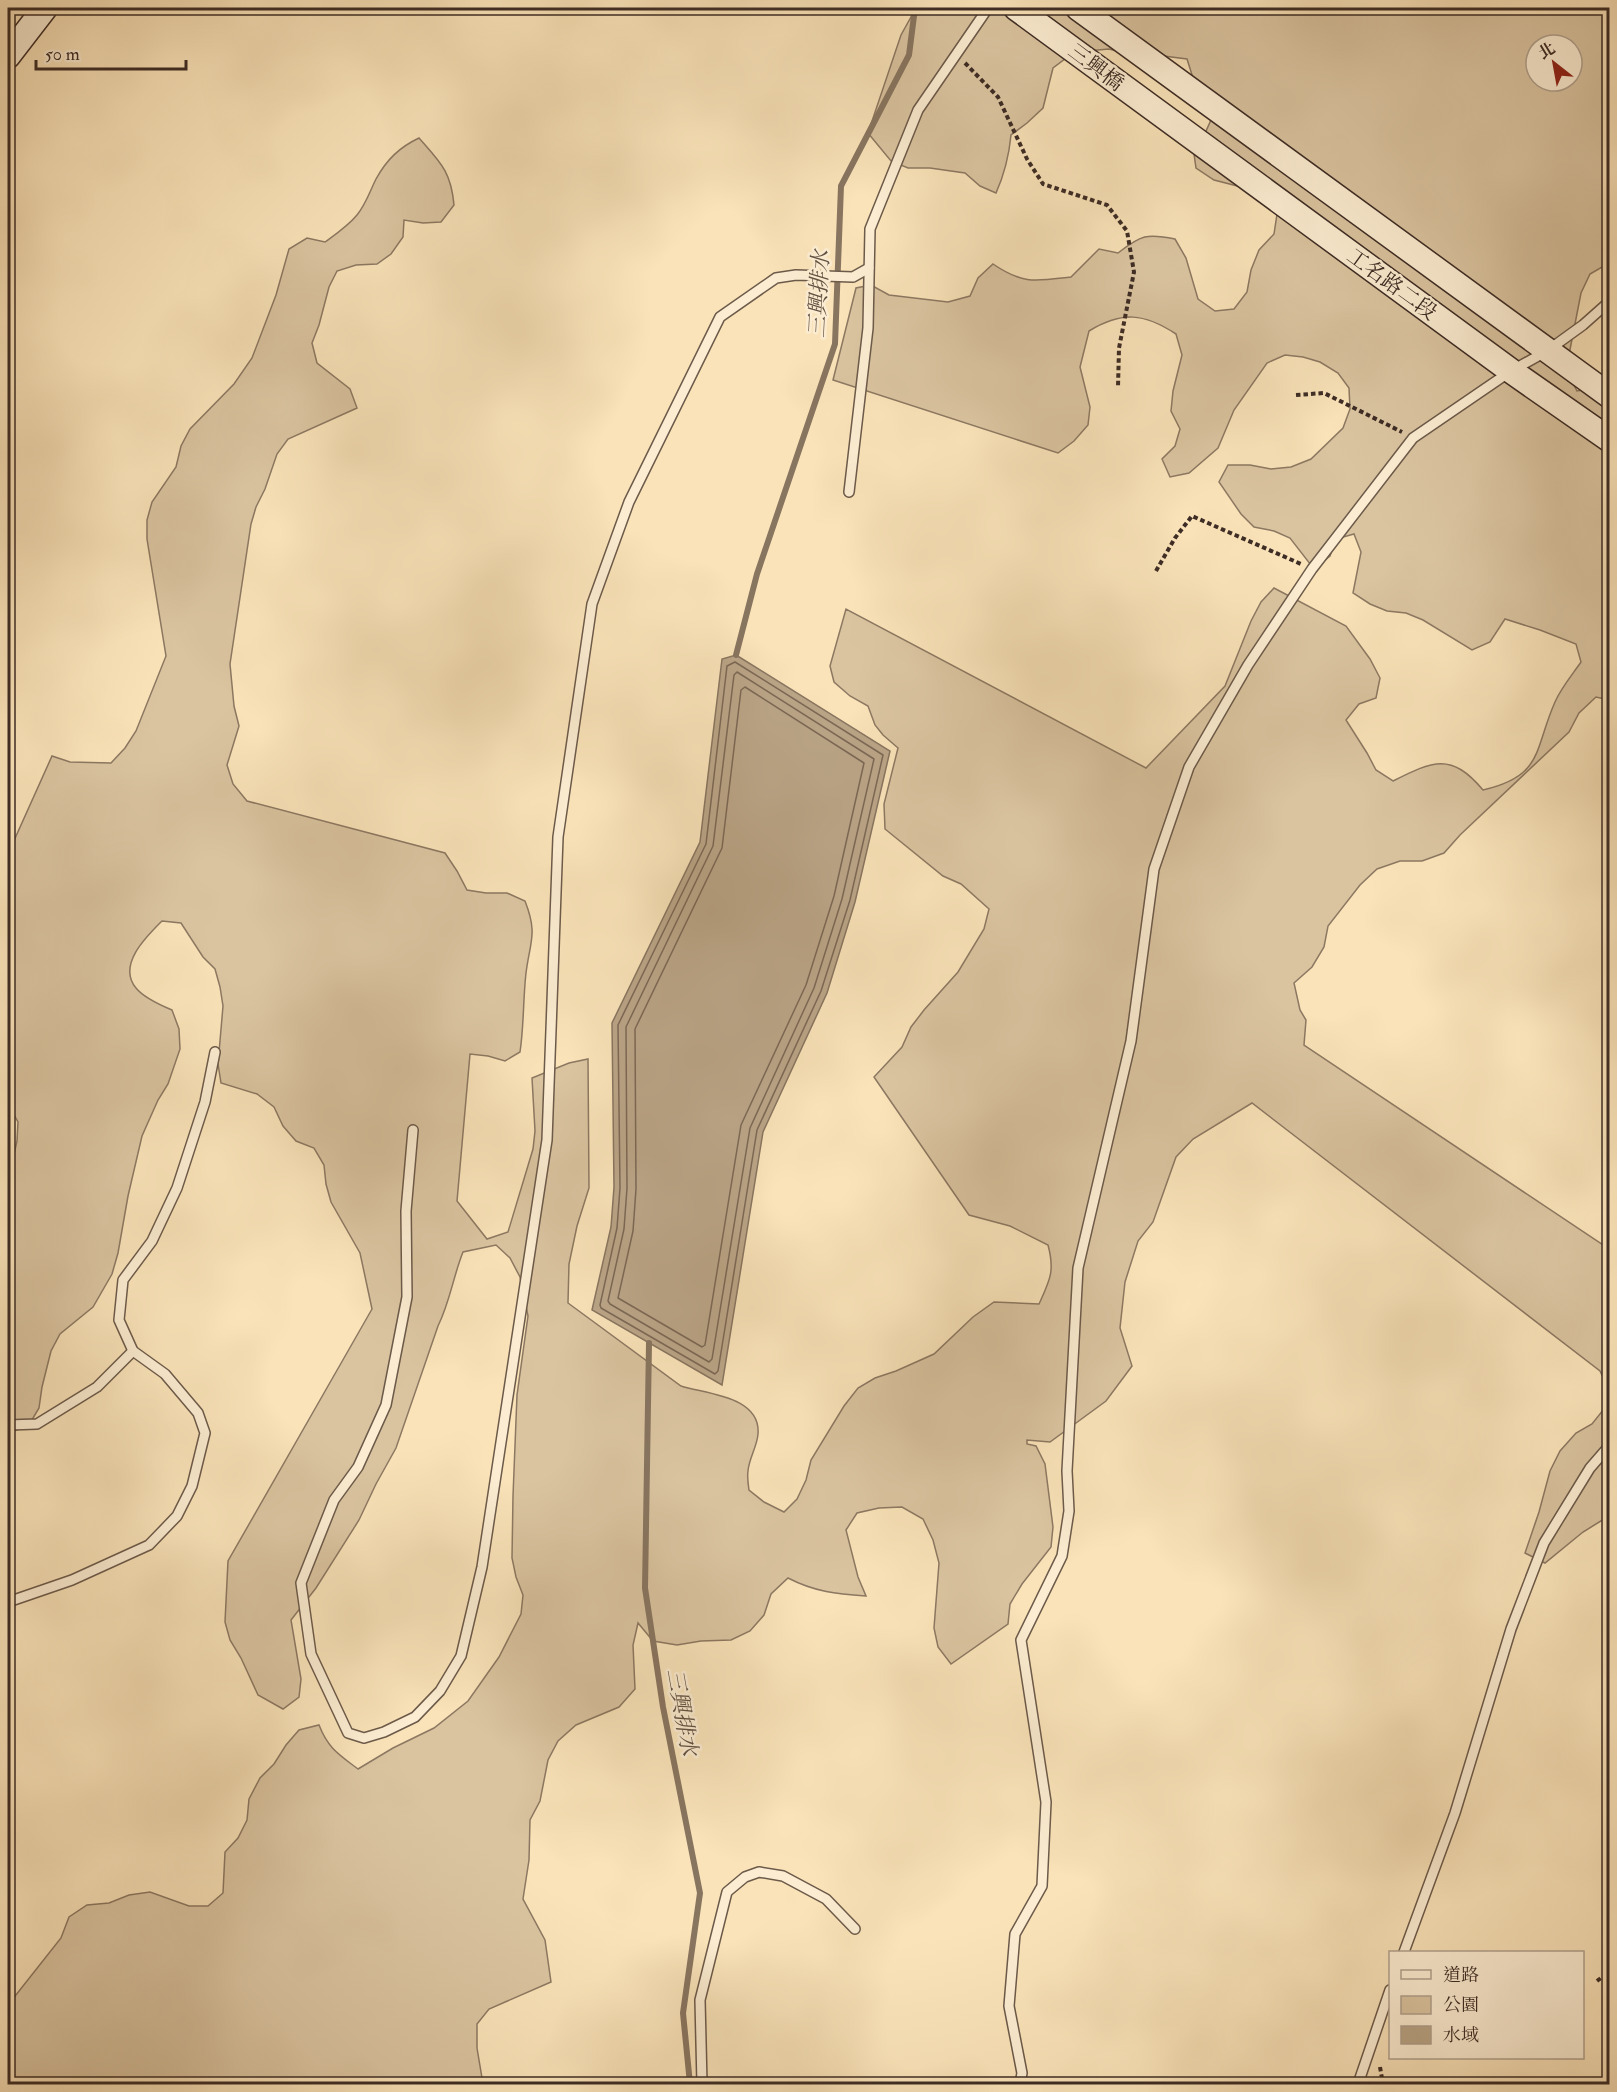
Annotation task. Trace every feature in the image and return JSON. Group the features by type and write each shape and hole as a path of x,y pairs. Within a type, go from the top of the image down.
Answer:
{"main road":[{"path":"8,56 45,8"},
{"name":"三興橋","path":"1016,8 1177,127"},
{"name":"三興橋","path":"1078,8 1196,95"},
{"name":"工名路二段","path":"1196,95 1610,396"},
{"name":"工名路二段","path":"1177,127 1511,371 1610,440"}],"lane":[{"path":"849,492 868,328 870,229 918,110 988,8"},
{"path":"413,1130 406,1211 407,1297 386,1405 358,1467 334,1500 301,1583 311,1654 348,1733 364,1738 384,1732 415,1717 440,1691 461,1656 482,1567 547,1140 558,837 592,604 629,502 720,317 776,278 796,275 853,278 869,268"},
{"path":"1020,2085 1022,2073 1009,2006 1015,1934 1042,1886 1046,1802 1021,1640 1062,1556 1069,1511 1067,1471 1078,1268 1131,1041 1154,869 1189,766 1248,664 1312,569 1413,438 1511,371 1547,351 1583,325 1610,301"},
{"path":"8,1602 72,1580 150,1545 177,1516 192,1486 205,1433 198,1413 165,1374 133,1351 118,1320 123,1280 152,1241 177,1188 205,1102 215,1052"},
{"path":"8,1425 37,1424 97,1387 133,1351"},
{"path":"1405,1951 1455,1813 1511,1629 1544,1543 1590,1468 1610,1445"},
{"path":"702,2085 700,2000 727,1892 745,1877 759,1872 783,1876 826,1899 855,1929"},
{"path":"1358,2085 1389,1993"}],"path":[{"path":"956,54 998,97 1027,159 1043,184 1107,205 1127,231 1134,272 1119,348 1118,387"},
{"path":"1296,395 1324,393 1413,438"},
{"path":"1156,571 1175,538 1192,516 1312,569"},
{"path":"1597,1981 1610,1971"}],"green space":[{"path":"916,8 1608,8 1609,263 1590,274 1581,293 1566,370 1577,391 1609,386 1609,700 1596,697 1579,713 1569,732 1460,835 1444,853 1422,861 1400,861 1377,869 1360,885 1328,926 1324,947 1312,967 1294,983 1300,1010 1306,1020 1304,1045 1609,1249 1609,1390 1600,1371 1252,1103 1193,1139 1176,1157 1153,1222 1138,1241 1125,1282 1120,1328 1132,1366 1106,1401 1050,1442 1027,1440 1027,1444 1036,1446 1045,1464 1053,1527 1051,1547 1022,1584 1010,1604 1008,1624 951,1664 938,1647 934,1628 939,1563 933,1540 923,1519 902,1507 879,1508 857,1513 846,1530 858,1577 866,1596 826,1592 788,1578 771,1594 764,1615 750,1631 731,1640 677,1645 653,1641 638,1623 633,1645 635,1689 619,1707 576,1725 558,1741 548,1760 540,1801 530,1820 529,1860 523,1899 545,1940 551,1982 489,2009 477,2024 477,2048 483,2084 8,2084 8,2005 61,1938 69,1917 87,1905 109,1903 129,1895 150,1892 189,1906 208,1906 223,1893 225,1852 238,1838 247,1820 249,1799 260,1778 274,1764 299,1730 319,1725 334,1750 358,1769 393,1748 434,1728 468,1701 499,1657 521,1614 523,1595 512,1558 513,1496 517,1395 528,1316 520,1277 510,1258 496,1245 463,1252 446,1308 396,1448 359,1520 316,1588 291,1620 301,1679 299,1697 283,1709 258,1695 230,1640 225,1622 228,1561 372,1309 360,1253 331,1202 324,1165 314,1148 296,1141 283,1126 274,1107 257,1094 221,1083 218,1064 223,1006 220,987 215,969 203,957 181,923 162,921 136,952 130,970 131,979 139,992 172,1010 179,1029 180,1049 168,1084 142,1136 112,1274 93,1307 60,1334 51,1351 39,1408 29,1425 8,1432 8,1182 17,1141 18,1122 8,1104 8,854 52,756 70,762 111,763 136,731 166,656 147,539 147,520 152,502 176,467 181,446 190,429 234,384 252,358 276,295 289,249 307,238 325,242 346,226 360,211 376,179 389,160 406,145 419,138 439,161 447,175 454,205 441,222 423,223 404,220 403,237 391,254 377,264 356,265 337,271 329,287 312,343 317,363 350,389 357,408 288,439 277,454 256,507 251,524 230,664 234,706 239,726 227,765 233,784 247,801 445,853 467,890 507,893 525,901 531,922 532,937 526,973 520,1052 505,1061 470,1054 457,1201 487,1239 508,1232 533,1149 535,1131 532,1078 569,1063 588,1059 589,1188 577,1226 569,1264 568,1303 681,1386 730,1399 742,1404 751,1412 757,1421 758,1434 749,1466 749,1490 764,1502 784,1512 797,1499 806,1480 811,1460 844,1406 858,1388 875,1378 934,1354 973,1317 994,1302 1039,1304 1049,1282 1051,1269 1048,1245 1010,1226 969,1215 874,1077 902,1047 911,1027 958,972 984,929 989,909 961,884 943,876 885,829 884,804 898,748 875,725 868,706 850,696 834,682 830,666 846,609 1146,768 1225,686 1251,621 1261,602 1274,588 1346,626 1370,659 1380,678 1376,698 1359,704 1346,720 1376,770 1393,781 1419,769 1441,764 1451,765 1461,770 1483,790 1517,777 1534,758 1557,697 1581,662 1576,644 1505,619 1490,642 1472,650 1423,620 1406,613 1387,611 1353,593 1361,552 1354,534 1336,539 1330,556 1314,569 1290,538 1274,531 1254,527 1241,514 1219,482 1228,465 1250,465 1271,469 1291,467 1311,459 1343,428 1350,409 1349,388 1338,373 1320,362 1285,355 1267,363 1234,410 1218,448 1189,473 1170,477 1162,459 1175,446 1180,429 1171,411 1173,391 1182,355 1176,334 1154,322 1133,317 1123,318 1112,320 1089,331 1080,367 1090,407 1088,425 1074,441 1058,453 833,380 856,288 871,285 889,295 948,302 970,296 978,278 993,264 1013,275 1030,280 1071,277 1099,249 1118,253 1139,239 1158,236 1175,239 1186,258 1198,299 1215,311 1234,309 1247,292 1251,270 1259,250 1274,234 1277,214 1249,189 1214,180 1196,168 1193,147 1206,131 1215,111 1193,78 1187,59 1129,54 1109,49 1087,51 1069,56 1053,68 1043,108 1011,135 1006,164 996,193 980,186 965,173 930,168 908,168 891,161 868,133 901,35"},
{"path":"1609,1393 1609,1516 1583,1532 1545,1563 1525,1553 1550,1471 1560,1451 1576,1433 1592,1424 1604,1409"}],"water":[{"path":"736,655 890,751 855,902 827,993 763,1132 722,1385 592,1310 611,1227 614,1187 612,1023 700,842 722,659"}],"waterway":[{"name":"三興排水","path":"736,655 757,574 835,344 841,186 909,55 915,8"},
{"name":"三興排水","path":"649,1343 645,1588 663,1707 700,1893 683,2013 690,2084"}]}
